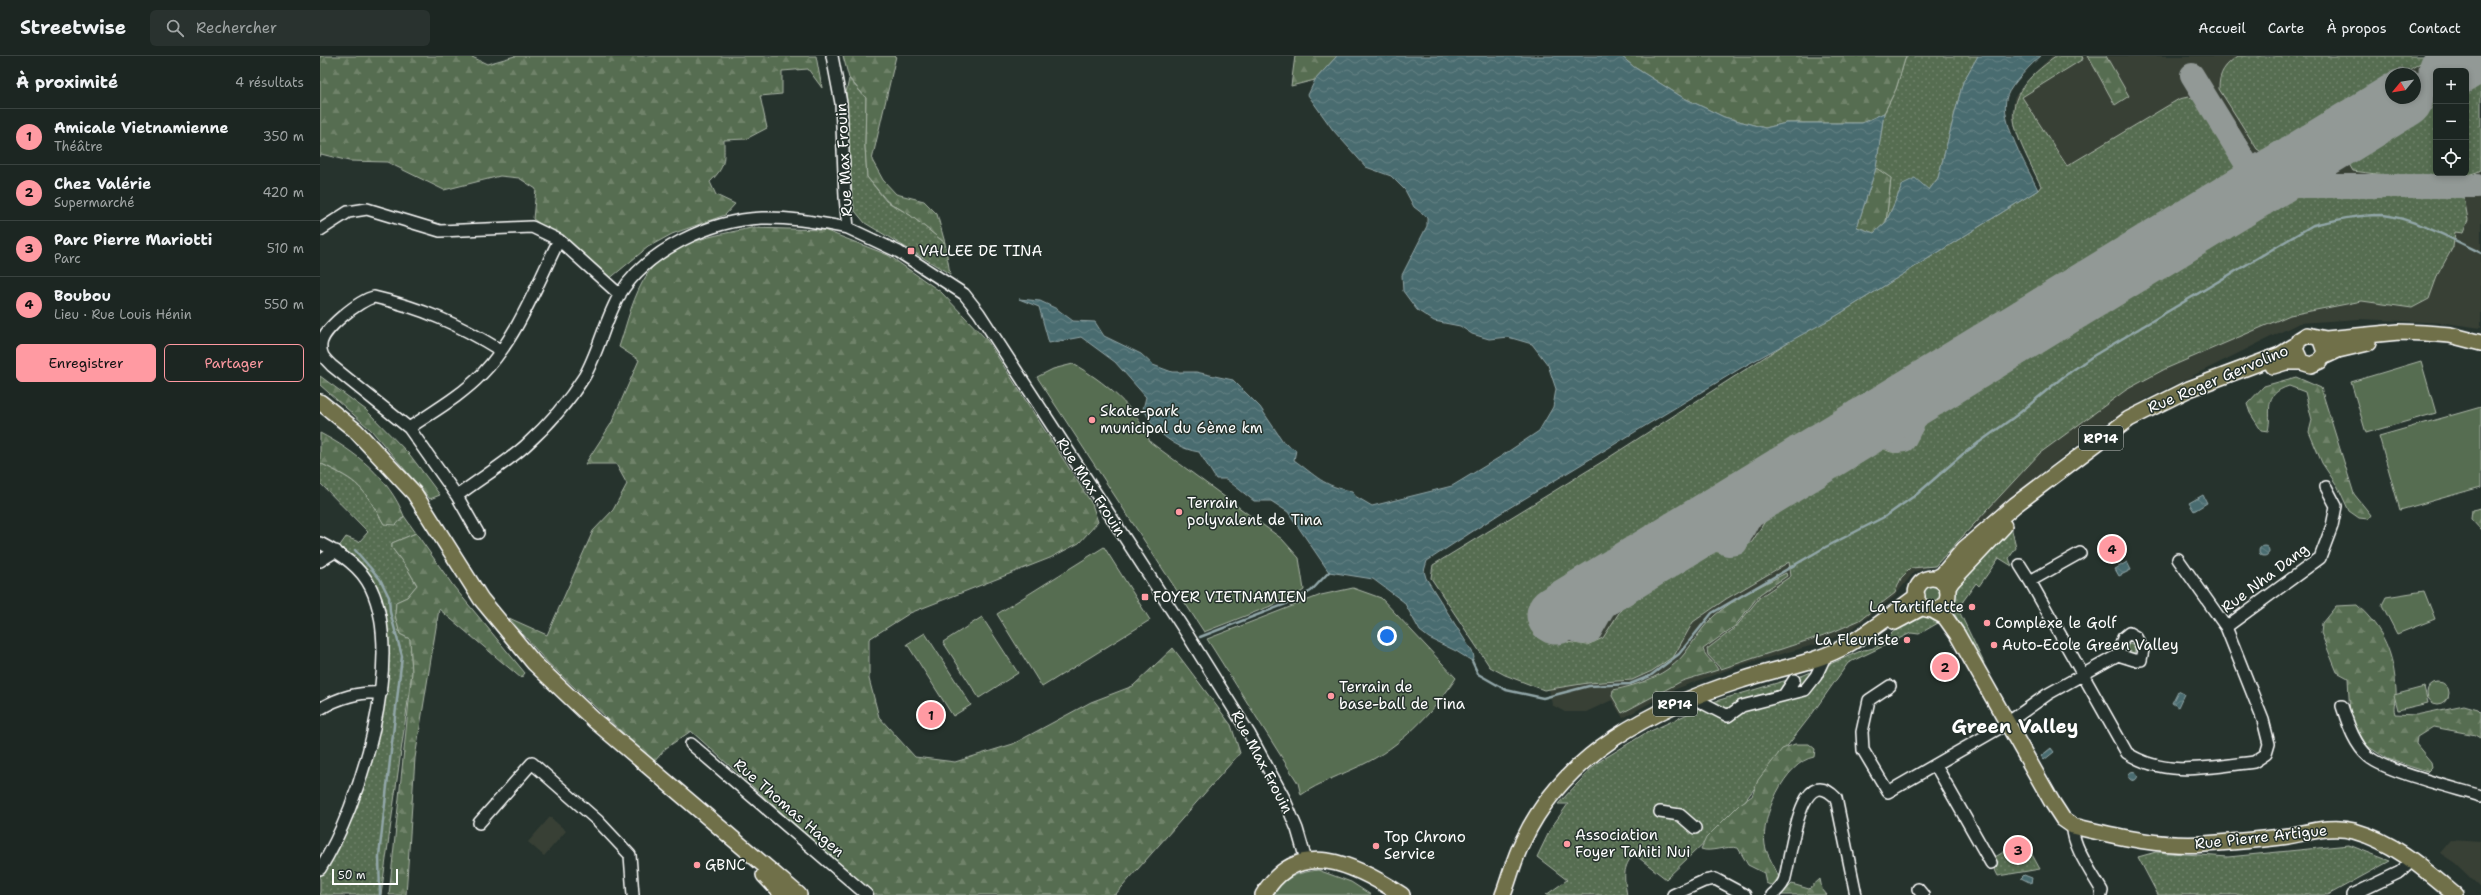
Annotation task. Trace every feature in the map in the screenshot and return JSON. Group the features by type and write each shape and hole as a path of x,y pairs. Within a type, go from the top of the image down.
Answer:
{"main road":[{"path":"2481,343 2450,335 2418,332 2320,338 2306,335 2296,344 2296,354 2301,362 2311,365 2320,361 2323,357 2334,351 2356,345 2399,339 2446,342 2481,350"},
{"path":"2320,338 2325,347 2323,357"},
{"name":"Rue Roger Gervolino","path":"1936,578 1942,575 1964,549 2015,505 2129,420 2189,389 2280,355 2296,344"},
{"name":"Rue Roger Gervolino","path":"1948,594 1948,587 1952,581 2004,526 2118,435 2170,407 2214,386 2286,362 2301,362"},
{"path":"320,402 355,430 414,493 481,599 534,663 595,721 799,895"},
{"path":"1924,604 1921,583 1929,578 1936,578 1944,583 1948,594 1950,615 1957,634"},
{"path":"1924,604 1944,605 1948,594"},
{"path":"1924,604 1945,617 1957,634 2007,724 2063,819 2073,826"},
{"name":"RP14","path":"1511,895 1523,852 1536,827 1554,800 1591,762 1619,744 1699,701 1823,661 1852,648 1924,604"},
{"name":"RP14","path":"1503,895 1522,842 1538,813 1571,772 1618,735 1676,704 1742,680 1840,649 1924,604"},
{"path":"697,808 783,895"},
{"name":"Rue Pierre Artigue","path":"2073,826 2145,842 2172,844 2246,840 2325,828 2353,830 2383,841 2413,860 2455,895"},
{"path":"1263,895 1272,879 1282,871 1306,860 1342,864 1374,878 1402,895"}],"street":[{"name":"Rue Max Frouin","path":"832,56 841,103 845,197 848,228 899,252 964,294 979,313 1187,634 1250,735 1283,796 1297,829 1306,860"},
{"path":"320,230 348,212 367,209 440,231 532,227 559,240 620,295"},
{"path":"457,496 525,446 558,409 583,377 620,295 644,265 656,254 669,246 720,227 760,218 784,218 848,228"},
{"path":"409,428 460,393 483,373 518,323 559,240"},
{"path":"478,533 457,496 409,428 322,356 321,344 324,334 358,304 374,297 424,310 463,327 500,350"},
{"name":"Rue Nha Dang","path":"2226,627 2320,558 2332,526 2336,506 2326,487"},
{"path":"320,543 336,551 352,563 362,574 377,600 381,619 381,693 374,733 361,775 342,825 320,869"},
{"path":"320,561 336,551"},
{"path":"2030,581 2080,553"},
{"path":"2020,565 2083,674 2126,753 2140,762 2166,769 2254,762 2266,754 2269,744 2264,720 2226,627 2178,559"},
{"path":"1890,686 1869,700 1862,732 1863,750 1888,792 1936,766 2007,724 2048,694 2118,655"},
{"path":"1699,701 1728,716 1742,706 1805,690 1816,676 1823,661"},
{"path":"1784,695 1794,680"},
{"path":"320,709 330,703 368,692 381,693"},
{"path":"2342,706 2351,732 2360,747 2380,764 2481,796"},
{"name":"Rue Thomas Hagen","path":"692,744 867,895"},
{"path":"479,823 532,764 598,821 630,855 633,895"},
{"path":"1936,766 1991,863"},
{"path":"1772,895 1783,882 1800,810 1806,797 1813,790 1822,789 1830,791 1836,798 1856,895"},
{"path":"1660,812 1680,815 1695,828"},
{"path":"2073,826 2072,832 2078,848 2102,891 2101,895"},
{"path":"2352,895 2400,872 2413,860"},
{"path":"1673,895 1687,893 1704,882 1715,879 1745,895"}],"shaded area":[{"path":"2052,56 2481,56 2481,328 2445,323 2359,319 2299,323 2146,399 2097,429 1968,532 1937,564 1914,572 1894,597 1849,631 1821,643 1738,666 1673,690 1623,718 1612,700 1586,712 1565,712 1552,705 1549,688 1437,563 2050,188 2016,129 2012,117 2014,98 2028,79"},
{"path":"550,817 566,831 544,856 528,842"},
{"path":"2451,840 2481,842 2481,888 2455,863 2440,853"}],"green space":[{"path":"320,56 470,56 487,64 515,56 816,56 822,88 808,69 782,71 782,94 760,96 767,128 746,139 724,140 723,163 719,172 710,182 716,195 735,204 725,215 672,234 648,247 608,280 569,244 533,219 536,189 519,178 500,176 444,190 387,162 349,161 321,154 320,157"},
{"path":"843,56 896,56 872,160 883,180 896,194 924,201 937,214 945,243 910,215 887,201 867,177 865,146 866,98 849,78"},
{"path":"1295,56 1337,56 1315,80 1291,86"},
{"path":"1621,56 1906,56 1896,89 1884,113 1862,123 1786,123 1765,128 1724,117 1682,97 1634,67"},
{"path":"1906,56 1978,56 1963,82 1938,178 1929,190 1903,184 1886,222 1891,179 1876,168 1884,113 1896,89"},
{"path":"2057,56 2082,56 2083,59 2022,97 2067,166 2179,99 2188,97 2200,100 2236,158 2236,169 2231,180 1541,601 1567,642 1587,645 1603,638 1627,600 1704,550 1734,554 1752,542 1772,510 1878,444 1888,451 1897,452 1905,450 1918,436 1933,409 2293,193 2324,191 2464,197 2468,220 2463,233 2455,232 2453,247 2438,274 2429,299 2412,308 2362,301 2290,315 2165,369 2126,390 2040,453 1935,566 1911,568 1901,578 1895,593 1860,620 1833,632 1721,669 1708,655 1707,649 1735,628 1760,597 1791,576 1789,562 1726,599 1693,622 1674,656 1652,671 1632,680 1588,683 1544,690 1505,675 1490,667 1431,578 1433,565 1605,460 1802,333 1836,316 2038,190 2041,186 2016,131 2014,116 2016,101 2023,87 2036,72"},
{"path":"2088,56 2106,56 2129,96 2115,105"},
{"path":"2238,56 2432,56 2412,68 2385,68 2385,85 2281,149 2263,153 2257,149 2219,89 2222,73 2226,66"},
{"path":"2481,73 2481,170 2469,174 2469,104 2469,80"},
{"path":"849,79 866,98 865,146 867,177 886,201 910,215 945,243 950,274 865,223 855,211 852,196 846,93"},
{"path":"2433,102 2433,176 2460,176 2438,178 2353,171 2346,159 2351,152"},
{"path":"1876,168 1891,178 1886,222 1874,233 1857,227"},
{"path":"751,228 824,230 888,255 941,292 987,340 1092,504 1098,522 1079,543 1050,558 910,613 869,639 869,679 879,717 915,757 955,762 1013,744 1091,702 1133,686 1173,648 1231,725 1240,753 1115,895 873,895 691,731 666,748 654,762 545,660 509,618 547,635 593,531 613,510 627,484 616,464 585,464 611,424 639,360 619,347 634,300 648,273 657,262 680,247 709,237"},
{"path":"2421,361 2436,413 2366,433 2351,382"},
{"path":"1073,364 1096,378 1128,407 1137,418 1150,442 1282,539 1299,558 1304,590 1294,597 1204,632 1037,377 1053,369"},
{"path":"320,376 366,410 410,455 440,495 430,499 371,430 320,385"},
{"path":"2296,377 2321,388 2354,494 2371,515 2368,519 2359,518 2349,511 2338,487 2322,463 2309,432 2312,420 2305,392 2289,386 2275,394 2271,399 2270,404 2268,431 2261,430 2250,413 2247,404 2264,386"},
{"path":"2481,407 2481,487 2400,510 2379,436"},
{"path":"320,433 346,448 358,457 380,478 398,502 404,516 396,525 384,524 359,486 344,475 320,463"},
{"path":"320,463 344,475 359,486 384,524 401,521 404,516 416,533 392,543 392,548 407,568 417,585 407,597 396,602 395,615 400,634 410,639 412,672 381,895 320,895 320,869 342,825 381,693 377,601 336,551 346,537 359,542 368,532 320,483"},
{"path":"2481,508 2481,530 2471,519 2472,510"},
{"path":"2011,526 2016,548 2009,558 2012,566 1999,558 1979,586 1976,583 1961,604 1960,613 1984,663 1982,666 1952,609 1954,592"},
{"path":"416,533 454,587 525,673 521,678 439,609 415,758 406,895 389,895 412,672 410,639 400,634 395,615 396,602 407,597 417,585 407,568 392,548 392,543"},
{"path":"1104,547 1150,620 1042,687 997,614"},
{"path":"1786,573 1787,576 1760,594 1735,626 1703,649 1718,670 1682,681 1622,713 1612,696 1613,690 1643,682 1662,673 1678,661 1702,629 1715,615 1740,597"},
{"path":"1932,585 1936,586 1940,590 1940,598 1936,602 1932,603 1928,602 1924,598 1923,594 1924,590 1928,586"},
{"name":"Terrain de base-ball de Tina","path":"1353,588 1381,598 1456,678 1437,704 1415,728 1389,749 1376,758 1323,782 1301,795 1298,783 1207,639 1321,595"},
{"path":"2424,591 2435,619 2397,634 2382,605 2386,597"},
{"path":"2357,605 2381,633 2390,654 2395,677 2395,714 2416,715 2464,705 2478,709 2481,712 2481,738 2476,735 2433,727 2417,737 2416,744 2431,762 2432,767 2427,772 2387,759 2366,745 2350,716 2348,678 2337,672 2321,633 2322,623 2336,606"},
{"path":"1929,614 1938,618 1938,623 1919,634 1911,633 1848,663 1812,714 1737,811 1666,879 1634,854 1627,864 1625,873 1627,895 1546,895 1567,880 1537,857 1551,828 1568,804 1558,804 1597,763 1644,734 1716,701 1804,675 1863,650 1876,647 1900,627"},
{"path":"982,617 1018,673 979,698 943,642"},
{"path":"925,633 971,705 953,716 907,644"},
{"path":"2127,644 2131,644 2135,650 2131,656 2127,656 2123,652 2123,648"},
{"path":"2438,682 2446,685 2449,693 2446,701 2438,704 2430,701 2427,693 2430,685"},
{"path":"2424,687 2428,703 2398,710 2394,695"},
{"path":"1795,744 1809,744 1815,749 1814,757 1803,761 1793,769 1784,780 1766,821 1764,834 1765,845 1779,878 1776,883 1770,885 1766,883 1764,873 1748,865 1738,848 1729,847 1709,850 1701,849 1706,838 1740,804 1752,796 1758,780 1782,749"},
{"path":"2024,840 2040,869 1998,876 1990,860"},
{"path":"2349,845 2390,861 2328,895 2158,895 2138,857 2156,852 2228,857"},
{"path":"1318,870 1351,882 1371,895 1274,895 1278,889 1292,876"},
{"path":"1820,879 1822,889 1827,895 1781,895 1792,884 1809,889"}],"water":[{"path":"1337,56 1621,56 1634,67 1682,97 1724,117 1765,128 1786,123 1862,123 1884,113 1876,168 1857,227 1874,233 1886,222 1903,184 1915,178 1929,190 1938,178 1963,82 1978,56 2041,56 2027,69 2009,91 2005,106 2010,130 2015,144 2038,190 1836,316 1741,368 1504,511 1427,561 1424,571 1426,578 1473,653 1474,658 1472,661 1456,651 1429,638 1420,631 1404,602 1373,579 1329,572 1288,512 1271,501 1254,501 1226,479 1216,479 1199,452 1186,449 1175,444 1155,428 1143,409 1146,397 1115,362 1081,337 1049,343 1039,307 1019,299 1040,301 1057,309 1073,321 1095,322 1104,336 1141,354 1153,365 1172,372 1196,372 1233,380 1260,407 1284,443 1296,450 1294,460 1320,480 1334,487 1352,491 1355,496 1372,506 1452,486 1539,431 1553,407 1556,389 1548,365 1532,344 1508,337 1489,339 1472,334 1460,326 1434,321 1417,310 1403,291 1402,275 1427,226 1427,217 1414,207 1405,190 1391,176 1366,167 1333,130 1308,95 1315,80"},
{"path":"2203,495 2207,503 2194,511 2189,503"},
{"path":"2264,546 2269,551 2264,556 2259,551"},
{"path":"2127,562 2131,570 2119,576 2115,569"},
{"path":"2178,691 2184,694 2178,707 2172,703"},
{"path":"2051,748 2054,752 2044,760 2041,756"},
{"path":"2131,772 2135,772 2137,776 2135,780 2131,780 2129,778 2129,774"},
{"path":"2024,875 2032,878 2031,883 2021,878"}],"waterway":[{"path":"1472,661 1478,674 1506,690 1543,698 1589,686 1630,684 1650,676 1679,654 1712,613 1822,549 1886,516 1917,494 1963,454 2017,415 2063,377 2093,356 2313,225 2363,216 2392,216 2418,224 2481,253"},
{"path":"355,550 380,579 389,597 390,612 402,656 379,856 380,895"},
{"path":"1200,637 1291,602 1311,591 1329,572"}],"taxiway":[{"path":"2192,75 2260,186 2477,186"},
{"path":"1902,405 1886,408 1880,419 1883,434 1896,441 1904,440 1932,386"},
{"path":"1734,507 1718,510 1712,522 1715,536 1728,544 1736,543 1764,489"},
{"path":"1593,593 1578,596 1572,601 1569,607 1569,621 1572,627 1577,631 1583,633 1590,631 1615,587 1626,573"}],"runway":[{"path":"2453,68 2473,56"},
{"path":"1556,615 2394,104"}],"place":[{"name":"VALLEE DE TINA","path":"911,251"},
{"name":"Skate-park municipal du 6ème km","path":"1092,420"},
{"name":"Terrain polyvalent de Tina","path":"1179,512"},
{"name":"Boubou","path":"2112,549"},
{"name":"FOYER VIETNAMIEN","path":"1145,597"},
{"name":"La Tartiflette","path":"1972,607"},
{"name":"Complexe le Golf","path":"1987,623"},
{"name":"La Fleuriste","path":"1907,640"},
{"name":"Auto-Ecole Green Valley","path":"1994,645"},
{"name":"Chez Valérie","path":"1945,667"},
{"name":"Terrain de base-ball de Tina","path":"1331,696"},
{"name":"Amicale Vietnamienne","path":"931,715"},
{"name":"Association Foyer Tahiti Nui","path":"1567,844"},
{"name":"Top Chrono Service","path":"1376,846"},
{"name":"Parc Pierre Mariotti","path":"2018,850"},
{"name":"GBNC","path":"697,865"}],"district":[{"name":"Green Valley","path":"2015,726"}]}
